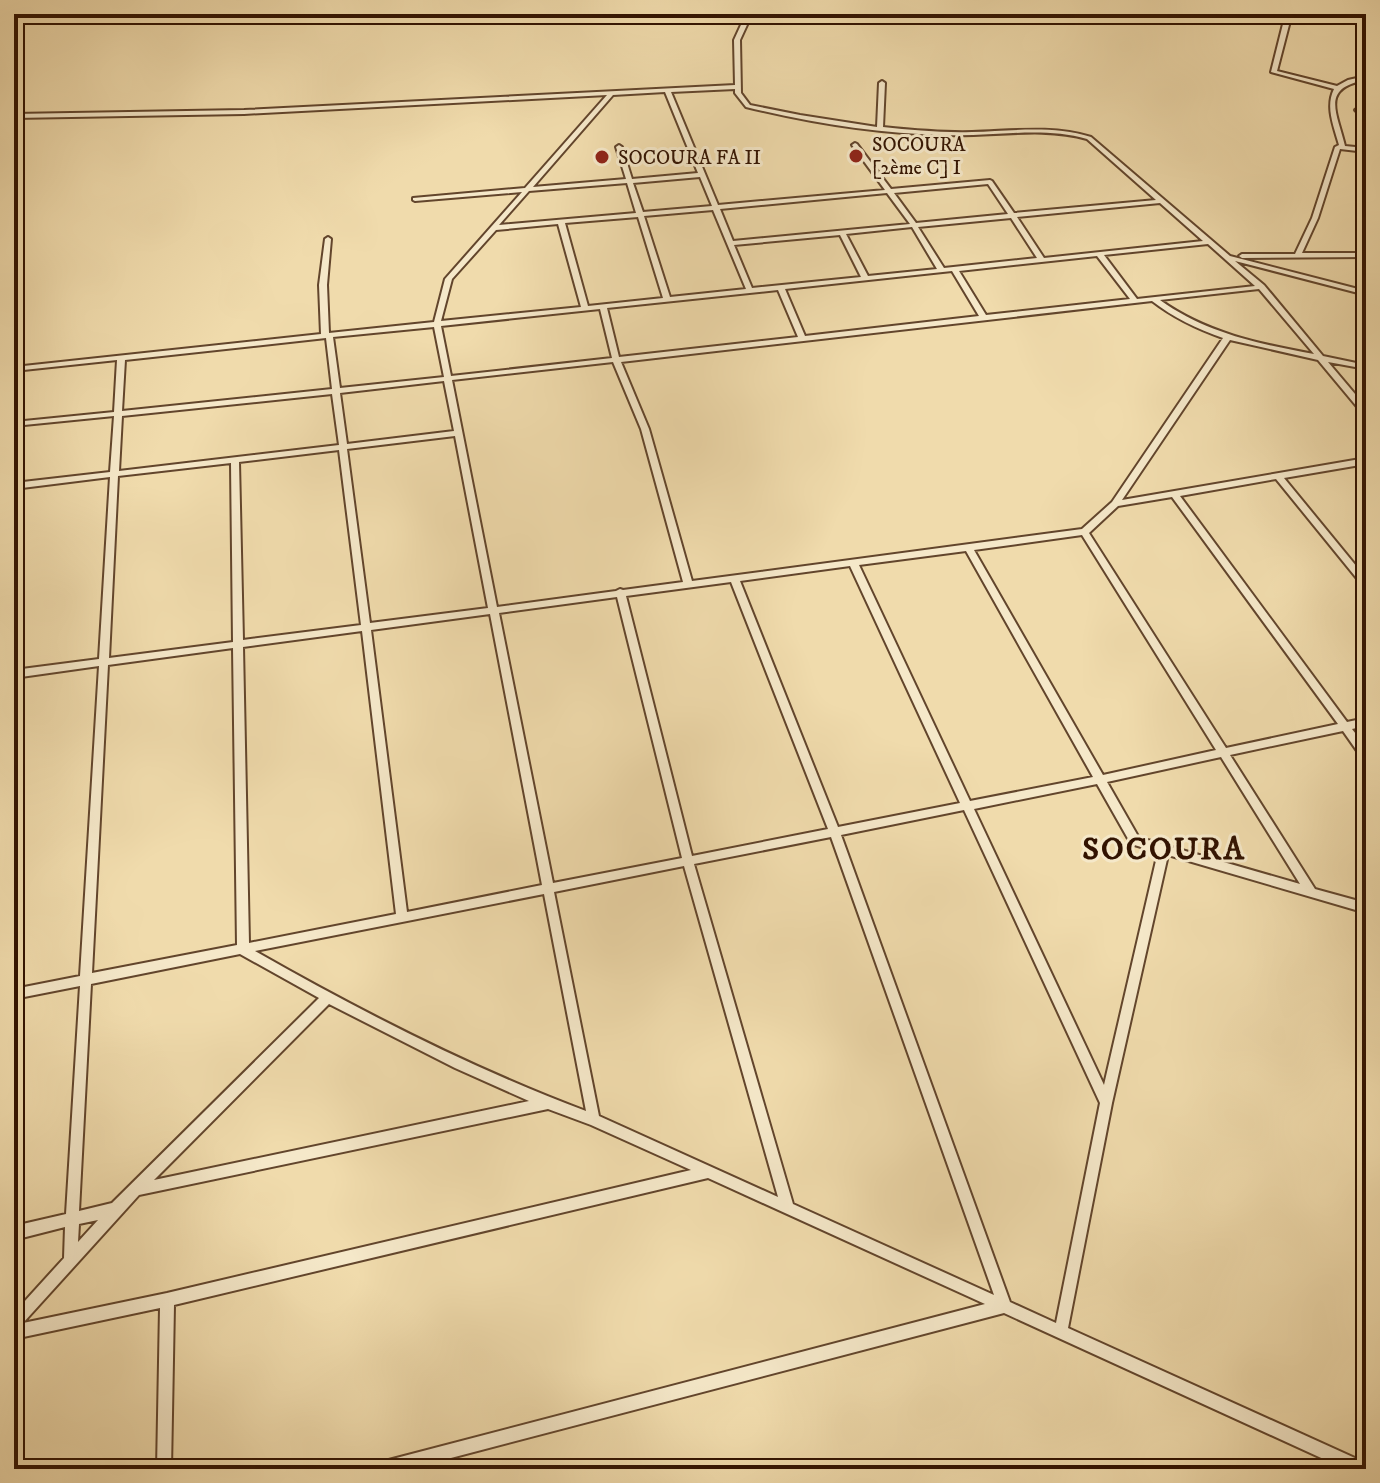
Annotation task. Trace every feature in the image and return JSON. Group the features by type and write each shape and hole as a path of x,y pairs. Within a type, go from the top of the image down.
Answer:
{"street":[{"path":"14,19 66,14"},
{"path":"749,14 737,40 737,87 739,97 748,106 880,128 965,134 1085,136 1261,287 1366,412"},
{"path":"1294,14 1287,20 1274,72 1336,88"},
{"path":"1342,146 1330,103 1336,88 1352,79 1366,78"},
{"path":"880,128 884,95 882,83"},
{"path":"14,116 244,112 737,87"},
{"path":"668,92 714,207 733,243 750,291"},
{"path":"594,1120 437,324 449,279 611,94"},
{"path":"855,145 891,191 942,271"},
{"path":"619,147 667,300"},
{"path":"1297,256 1315,218 1338,147 1366,150"},
{"path":"415,199 701,175"},
{"path":"494,228 990,182 1042,260"},
{"path":"733,243 1161,201"},
{"path":"561,221 585,308"},
{"path":"842,232 866,279"},
{"path":"328,239 323,285 327,336 402,916"},
{"path":"14,369 1210,242"},
{"path":"1099,254 1134,300"},
{"path":"1228,256 1366,255"},
{"path":"1228,256 1366,293"},
{"path":"954,269 983,317"},
{"path":"14,424 448,380 615,357 1261,287"},
{"path":"781,288 802,337"},
{"path":"1152,298 1187,322 1228,337 1366,367"},
{"path":"603,306 615,357 645,429 688,584"},
{"path":"14,674 1084,532 1115,504 1228,337"},
{"path":"70,1262 121,357"},
{"path":"14,486 458,433"},
{"path":"235,460 243,950"},
{"path":"1115,504 1366,461"},
{"path":"1278,476 1366,584"},
{"path":"1174,494 1366,755"},
{"path":"1084,532 1311,892"},
{"path":"968,547 1097,780 1135,841 1366,908"},
{"path":"853,562 1106,1103"},
{"path":"734,578 834,830 1005,1306"},
{"path":"620,592 687,858 787,1207"},
{"path":"14,994 687,858 1097,780 1366,722"},
{"path":"1061,1331 1106,1103 1164,848"},
{"path":"243,950 327,998 547,1103 594,1120 1357,1466"},
{"path":"14,1323 116,1209 139,1190 327,998"},
{"path":"139,1190 547,1103"},
{"path":"14,1332 167,1300 706,1173"},
{"path":"14,1233 116,1209"},
{"path":"164,1469 167,1300"},
{"path":"381,1469 1005,1306"},
{"path":"1330,1469 1357,1466"}],"place":[{"name":"SOCOURA [2ème C] I","path":"856,156"},
{"name":"SOCOURA FA II","path":"602,157"}],"district":[{"name":"SOCOURA","path":"1164,848"}]}
